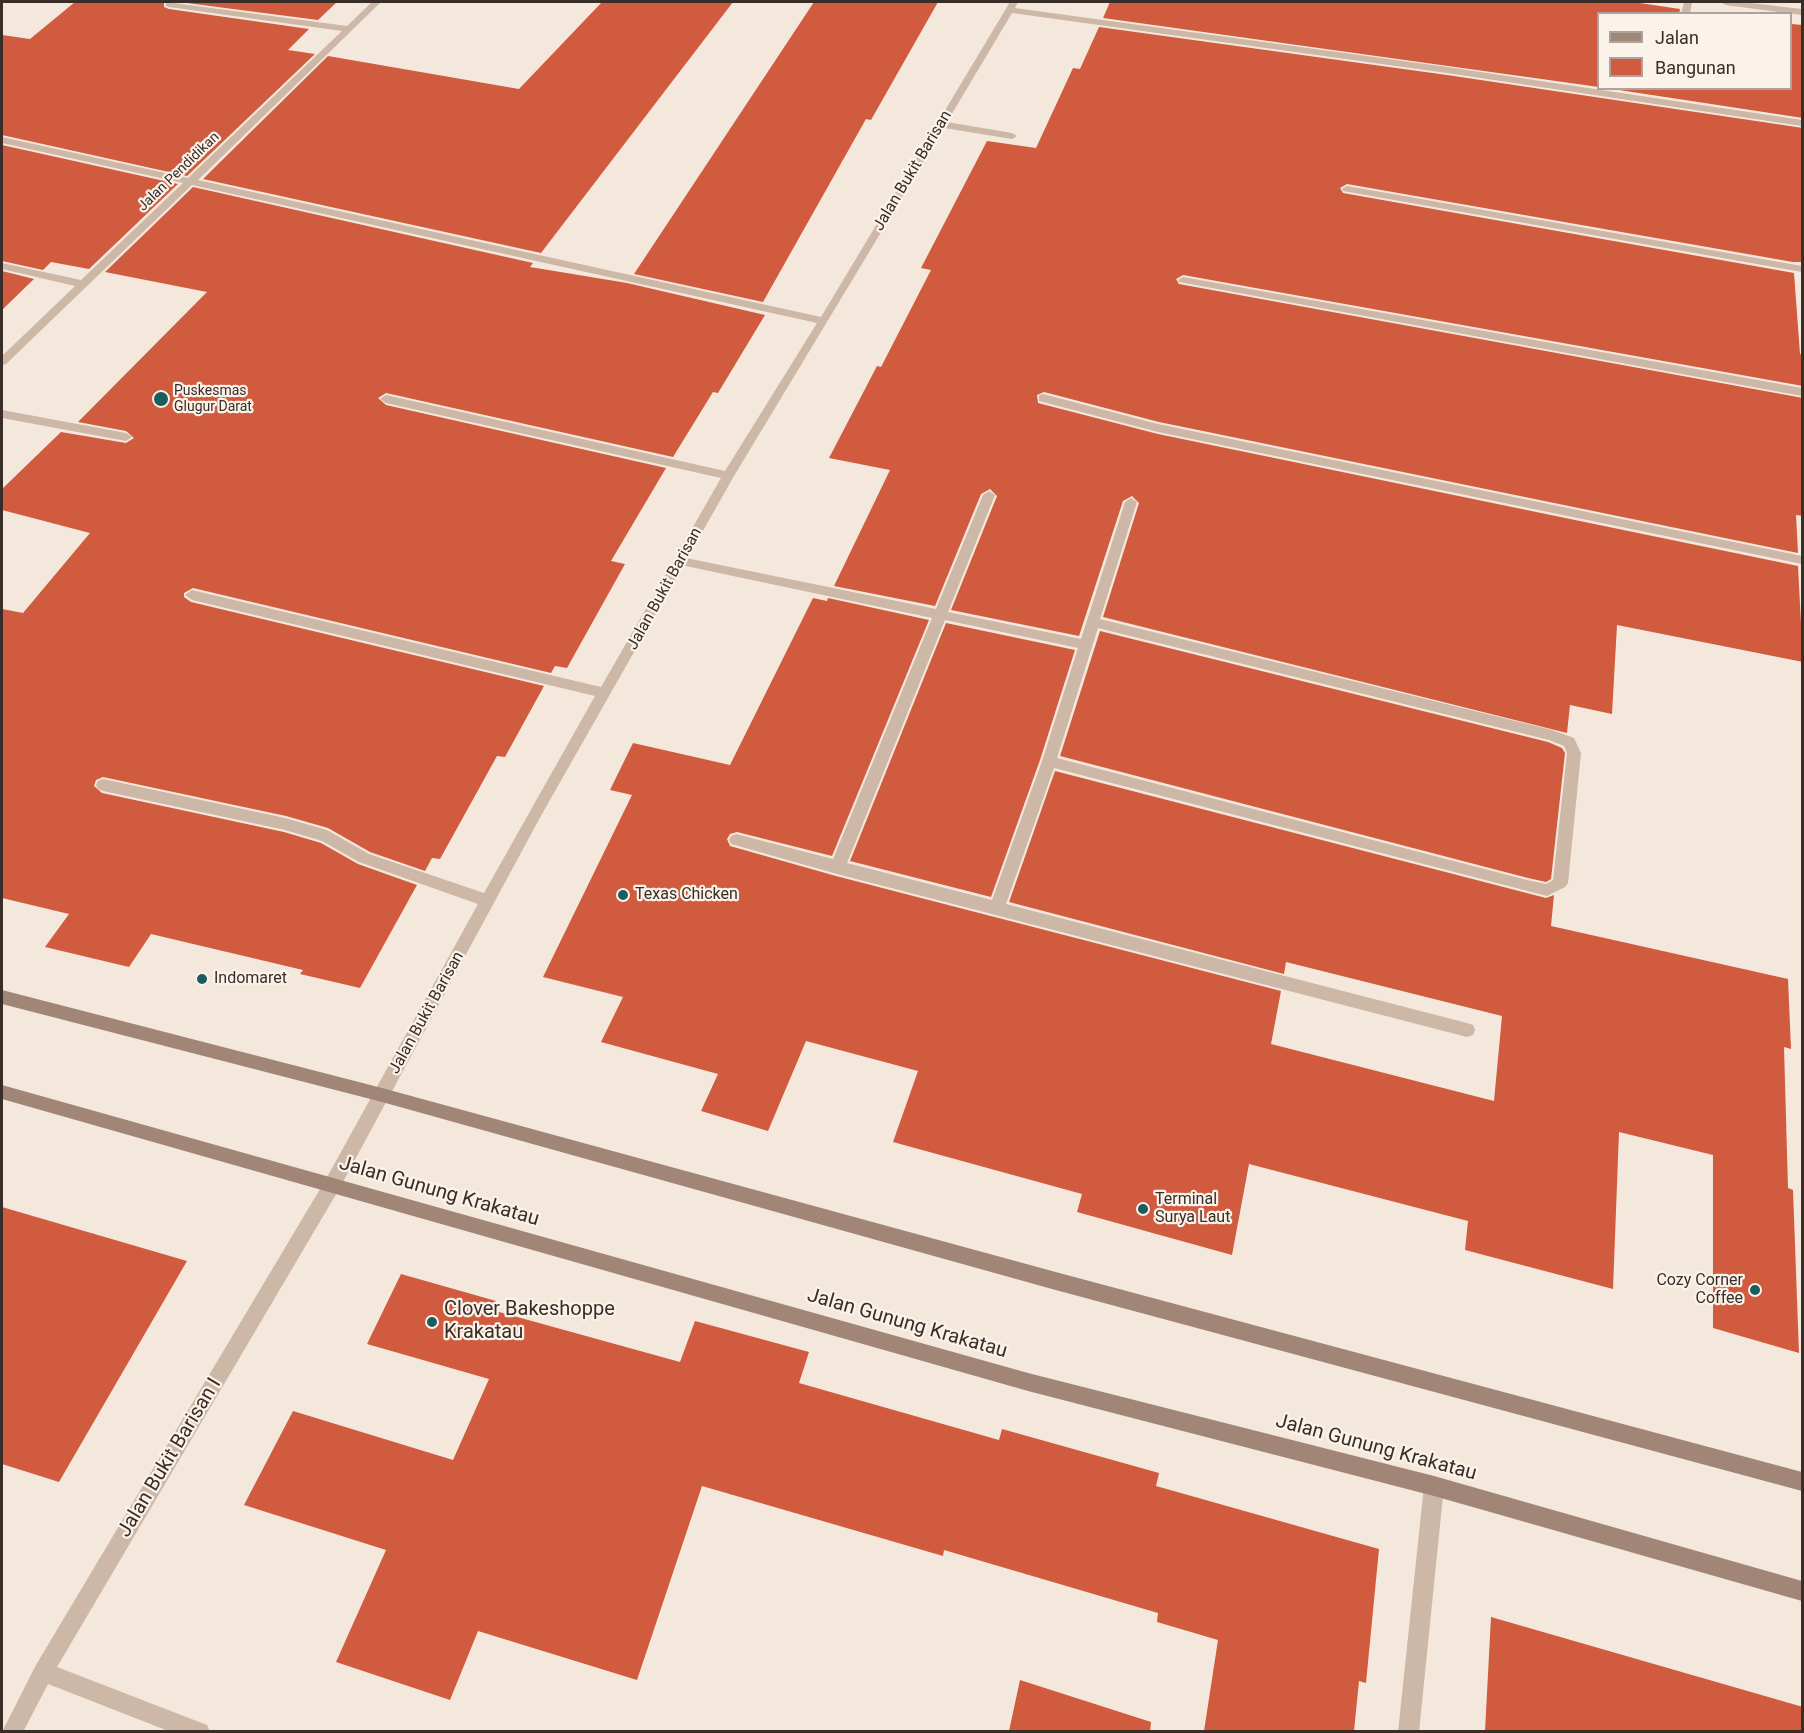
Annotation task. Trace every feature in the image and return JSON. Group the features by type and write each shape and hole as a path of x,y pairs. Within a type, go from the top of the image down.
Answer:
{"main road":[{"path":"2,997 382,1095 1052,1280 1803,1482"},
{"name":"Jalan Gunung Krakatau","path":"2,1092 1028,1382 1434,1486 1803,1591"}],"street":[{"name":"Jalan Pendidikan","path":"2,362 377,2"},
{"path":"1725,2 1803,12"},
{"path":"169,4 348,29"},
{"path":"1012,6 1803,123"},
{"name":"Jalan Bukit Barisan","path":"332,1185 488,901 728,476 824,321 1012,6"},
{"path":"940,124 1012,136"},
{"path":"2,140 824,321"},
{"path":"1347,189 1803,268"},
{"path":"2,266 83,284"},
{"path":"1183,280 1803,392"},
{"path":"1043,398 1158,428 1803,560"},
{"path":"386,399 728,476"},
{"path":"2,414 126,437"},
{"path":"837,868 989,495"},
{"path":"997,909 1049,761 1131,502"},
{"path":"681,561 1084,645"},
{"path":"192,595 606,693"},
{"path":"1049,761 1527,886 1547,890 1560,883 1574,753 1569,742 1552,735 1092,622"},
{"path":"103,785 327,836 364,858 488,901"},
{"path":"736,840 1467,1030"},
{"name":"Jalan Bukit Barisan I","path":"11,1731 43,1672 332,1185"},
{"path":"1408,1731 1434,1486"},
{"path":"43,1672 200,1731"}],"building":[{"path":"75,2 164,2 164,7 169,9 309,29 288,50 315,54 187,176 2,135 2,35 30,39"},
{"path":"179,2 337,2 318,20"},
{"path":"602,2 733,2 541,253 203,179 328,56 519,89"},
{"path":"814,2 938,2 871,120 866,119 763,302 634,274"},
{"path":"1110,2 1633,2 1680,9 1679,12 1597,12 1597,87 1103,18"},
{"path":"1792,24 1803,25 1803,118 1619,90 1792,90"},
{"path":"1099,27 1447,75 1803,128 1803,262 1347,184 1340,188 1343,193 1794,273 1800,354 1803,355 1803,386 1183,275 1176,279 1179,284 1803,398 1803,516 1796,515 1798,553 1159,422 1044,392 1037,395 1038,403 1158,434 1798,566 1803,662 1617,625 1612,714 1570,705 1567,733 1103,617 1139,503 1132,496 1123,501 1079,636 951,610 997,496 990,489 981,494 935,606 834,586 890,470 829,458 877,366 881,367 931,270 921,268 987,141 1036,148 1073,68 1080,69"},
{"path":"2,145 178,184 89,269 51,262 43,270 2,261"},
{"path":"193,187 533,263 530,267 627,283 765,315 718,393 713,392 673,457 386,393 378,398 386,405 666,468 611,561 625,564 567,668 555,666 551,673 193,588 184,593 184,597 191,602 544,686 505,757 497,756 440,859 432,858 425,871 370,852 328,828 286,816 103,777 96,780 94,786 102,793 284,832 321,843 358,864 417,885 360,988 300,974 303,970 151,934 129,967 45,947 69,914 2,898 2,609 23,613 90,533 2,510 2,489 61,432 126,443 134,438 126,431 78,422 207,292 105,272"},
{"path":"2,271 34,279 2,310"},
{"path":"813,598 827,601 828,598 929,620 832,856 737,832 730,834 727,839 730,846 836,876 1281,991 1271,1044 1494,1101 1502,1016 1286,962 1284,974 1009,902 1055,771 1546,898 1554,895 1551,926 1788,979 1791,1049 1784,1047 1788,1188 1793,1190 1799,1353 1713,1328 1713,1155 1619,1132 1613,1289 1465,1250 1468,1221 1249,1164 1232,1255 1077,1212 1082,1194 893,1142 918,1071 806,1041 768,1131 701,1111 718,1074 601,1042 623,997 543,977 632,795 610,790 633,743 730,765"},
{"path":"946,623 1075,650 1040,760 991,897 850,861"},
{"path":"1100,631 1548,742 1562,748 1565,753 1551,879 1546,882 1528,878 1060,756"},
{"path":"2,1207 187,1261 59,1482 2,1464"},
{"path":"401,1274 496,1301 492,1310 680,1362 695,1321 809,1352 799,1383 999,1440 1002,1429 1159,1473 1156,1486 1379,1549 1366,1683 1359,1681 1354,1731 1204,1731 1218,1640 1157,1622 1158,1613 944,1550 943,1556 702,1486 637,1680 478,1631 450,1700 336,1662 386,1550 244,1505 293,1411 453,1460 489,1379 367,1344"},
{"path":"1491,1617 1803,1707 1803,1731 1485,1731"},
{"path":"1020,1680 1151,1722 1150,1731 1009,1731"}],"place":[{"name":"Puskesmas Glugur Darat","path":"161,399"},
{"name":"Texas Chicken","path":"623,895"},
{"name":"Indomaret","path":"202,979"},
{"name":"Terminal Surya Laut","path":"1143,1209"},
{"name":"Cozy Corner Coffee","path":"1755,1290"},
{"name":"Clover Bakeshoppe Krakatau","path":"432,1322"}]}
